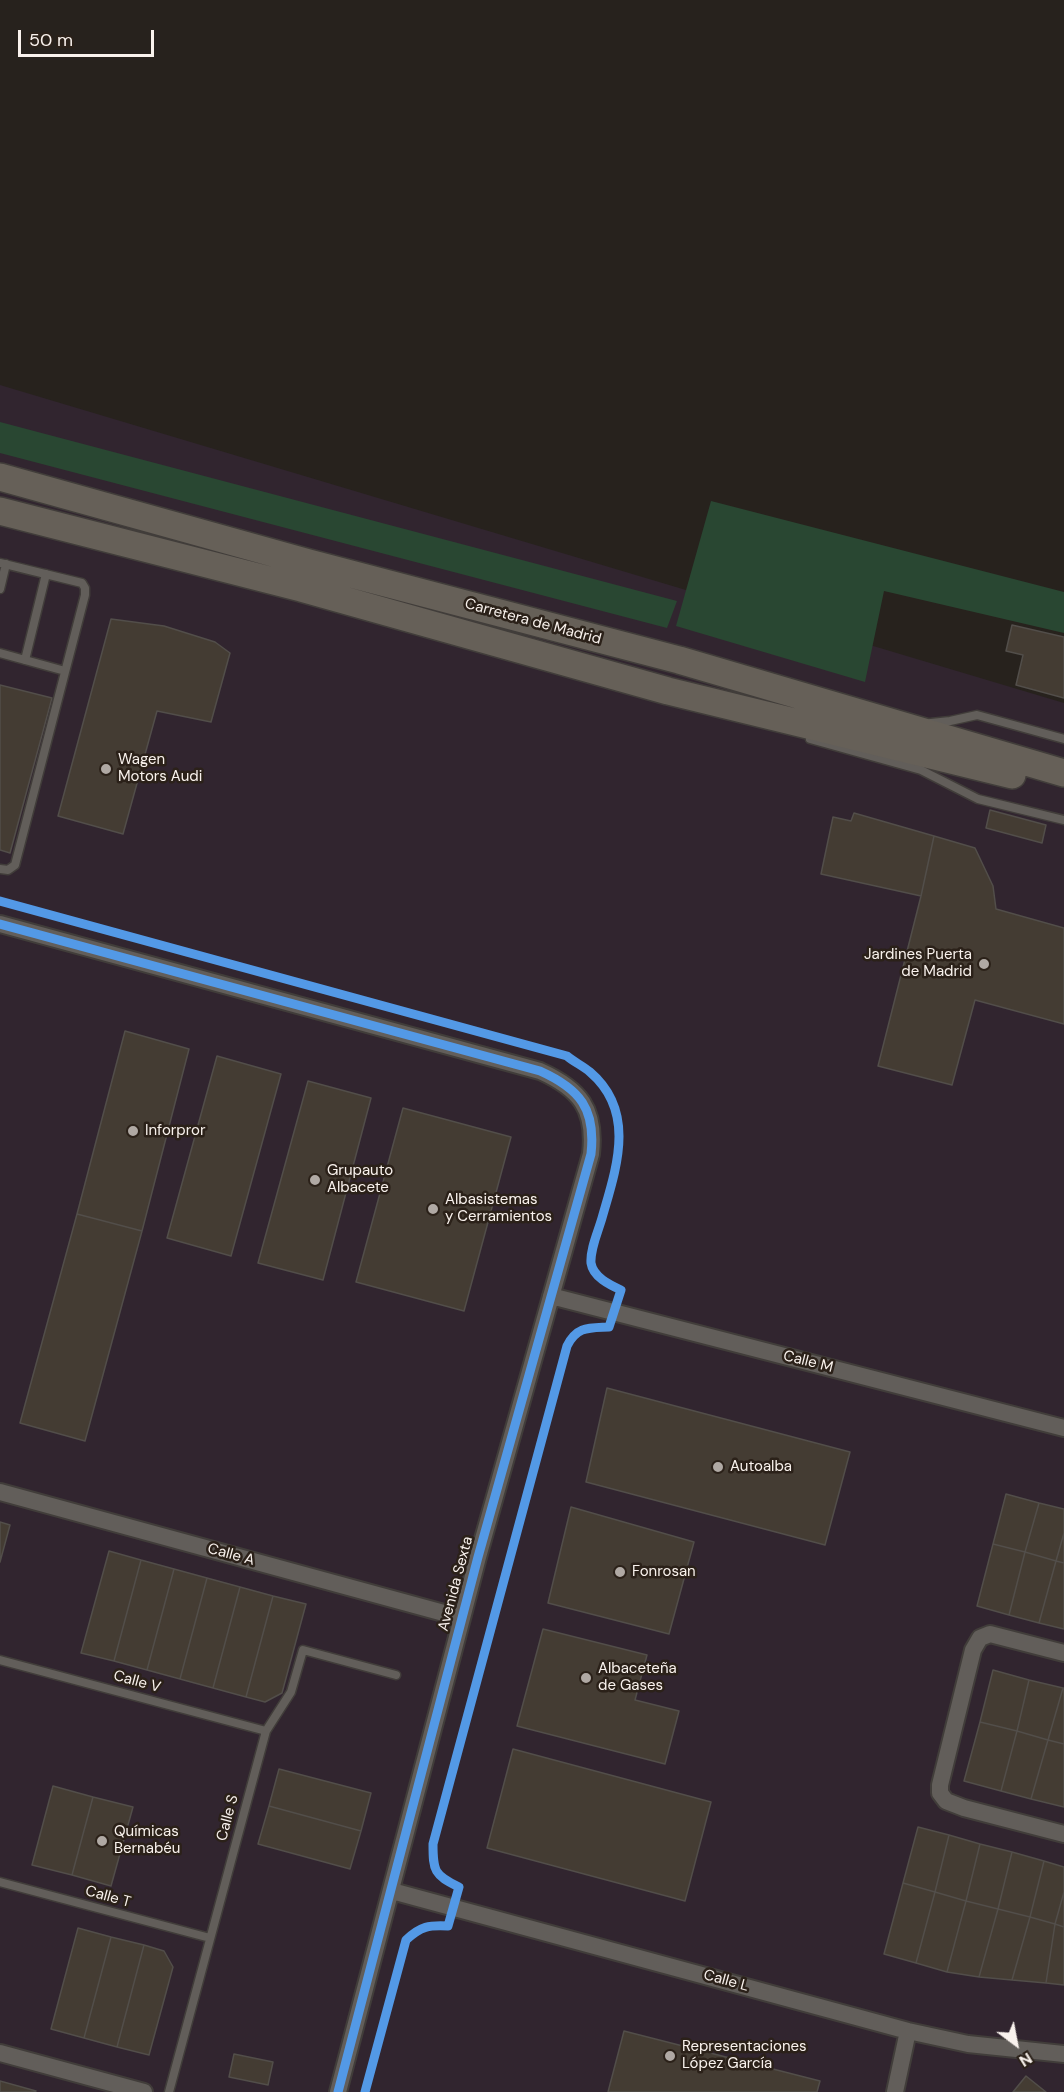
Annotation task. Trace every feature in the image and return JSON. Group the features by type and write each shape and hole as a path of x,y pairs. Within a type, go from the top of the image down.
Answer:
{"main road":[{"name":"Carretera de Madrid","path":"0,477 309,563 679,660 1064,772"},
{"name":"Carretera de Madrid","path":"0,512 301,588 668,691 1064,788"}],"street":[{"name":"Avenida Sexta","path":"0,924 540,1071 573,1088 592,1123 591,1154 526,1381 462,1618 338,2092"},
{"name":"Calle M","path":"551,1296 1064,1428"},
{"name":"Calle A","path":"0,1492 462,1618"},
{"path":"1064,1653 990,1634 980,1638 973,1650 940,1785 940,1793 946,1801 1064,1834"},
{"name":"Calle L","path":"392,1891 908,2031 968,2044 1064,2054"},
{"path":"895,2092 908,2031"},
{"path":"0,2053 144,2092"}],"lane":[{"path":"0,589 3,563 82,584 85,588 15,865 8,870 0,869"},
{"path":"25,660 46,574"},
{"path":"0,653 65,671"},
{"path":"668,691 716,713"},
{"path":"903,726 950,721 977,715 1064,739"},
{"path":"796,735 921,770 978,800 1064,820"},
{"name":"Calle S","path":"169,2092 266,1731 291,1692 303,1650 396,1675"},
{"name":"Calle V","path":"0,1660 266,1731"},
{"name":"Calle T","path":"0,1882 210,1938"}],"shaded area":[{"path":"0,385 1064,703 1064,2092 0,2092"}],"green space":[{"path":"0,422 677,601 667,628 0,453"},
{"path":"711,501 1064,592 1064,633 884,591 865,682 676,626"}],"building":[{"name":"Wagen Motors Audi","path":"111,619 164,626 215,642 230,653 211,722 157,711 123,834 58,816"},
{"path":"1012,625 1064,637 1064,698 1016,685 1023,655 1006,651"},
{"path":"0,685 52,698 10,853 0,850"},
{"path":"990,810 1046,825 1042,843 986,828"},
{"path":"854,813 934,836 921,896 821,874 833,817 851,821"},
{"name":"Jardines Puerta de Madrid","path":"934,836 975,848 993,886 996,909 1064,928 1064,1024 975,1000 952,1085 878,1066"},
{"name":"Inforpror","path":"125,1031 189,1049 142,1231 77,1214"},
{"path":"217,1056 281,1074 231,1256 167,1238"},
{"name":"Grupauto Albacete","path":"308,1081 371,1098 323,1280 258,1263"},
{"name":"Albasistemas y Cerramientos","path":"403,1108 511,1137 464,1311 356,1282"},
{"path":"77,1214 142,1231 85,1441 20,1423"},
{"name":"Autoalba","path":"607,1388 850,1452 825,1545 586,1482"},
{"path":"1006,1494 1039,1503 1025,1552 993,1544"},
{"path":"1039,1503 1064,1509 1064,1533 1056,1561 1025,1552"},
{"name":"Fonrosan","path":"571,1507 694,1542 669,1634 548,1603"},
{"path":"0,1522 10,1525 0,1562"},
{"path":"1064,1533 1064,1563 1056,1561"},
{"path":"993,1544 1025,1552 1009,1615 977,1606"},
{"path":"109,1551 141,1560 114,1661 81,1653"},
{"path":"1025,1552 1056,1561 1039,1623 1009,1615"},
{"path":"141,1560 174,1569 147,1670 114,1661"},
{"path":"1056,1561 1064,1563 1064,1629 1039,1623"},
{"path":"174,1569 207,1578 180,1679 147,1670"},
{"path":"207,1578 240,1587 213,1688 180,1679"},
{"path":"240,1587 273,1596 246,1697 213,1688"},
{"path":"273,1596 306,1604 282,1693 265,1702 246,1697"},
{"name":"Albaceteña de Gases","path":"543,1629 647,1655 635,1700 679,1711 665,1764 517,1726"},
{"path":"993,1670 1029,1680 1017,1731 980,1722"},
{"path":"1029,1680 1063,1688 1048,1740 1017,1731"},
{"path":"1064,1688 1064,1744 1048,1740"},
{"path":"980,1722 1017,1731 1001,1791 964,1781"},
{"path":"1017,1731 1048,1740 1031,1799 1001,1791"},
{"path":"1048,1740 1064,1744 1064,1807 1031,1799"},
{"path":"513,1749 711,1802 685,1901 487,1848"},
{"path":"279,1769 371,1793 361,1831 269,1806"},
{"path":"53,1786 93,1797 72,1875 32,1865"},
{"name":"Químicas Bernabéu","path":"93,1797 133,1807 111,1886 72,1875"},
{"path":"269,1806 361,1831 350,1869 258,1844"},
{"path":"918,1827 949,1835 935,1892 903,1883"},
{"path":"949,1835 980,1844 966,1901 935,1892"},
{"path":"980,1844 1012,1852 998,1909 966,1901"},
{"path":"1012,1852 1044,1861 1030,1917 998,1909"},
{"path":"1044,1861 1064,1867 1064,1892 1055,1924 1030,1917"},
{"path":"903,1883 935,1892 916,1963 884,1954"},
{"path":"935,1892 966,1901 947,1972 916,1963"},
{"path":"1064,1892 1064,1927 1055,1924"},
{"path":"966,1901 998,1909 979,1977 947,1972"},
{"path":"998,1909 1030,1917 1012,1980 979,1977"},
{"path":"1030,1917 1055,1924 1046,1983 1012,1980"},
{"path":"1055,1924 1064,1927 1064,1985 1046,1983"},
{"path":"78,1928 111,1937 84,2038 51,2029"},
{"path":"111,1937 144,1945 117,2047 84,2038"},
{"path":"144,1945 164,1951 173,1967 149,2055 117,2047"},
{"name":"Representaciones López García","path":"624,2031 820,2081 817,2092 608,2092"},
{"path":"234,2054 273,2062 268,2085 229,2077"},
{"path":"1026,2076 1046,2092 1013,2092"},
{"path":"0,2081 36,2091 0,2092"}],"cycle path":[{"path":"0,901 567,1056 590,1072 605,1088 614,1105 618,1123 617,1161 593,1246 591,1263 598,1276 621,1290 609,1327 579,1331 567,1346 433,1844 437,1871 444,1879 459,1887 448,1926 426,1927 406,1940 365,2092"},
{"path":"0,924 540,1071 566,1085 575,1093 588,1113 592,1138 591,1154 478,1557 338,2092"}],"place":[{"name":"Wagen Motors Audi","path":"106,769"},
{"name":"Jardines Puerta de Madrid","path":"984,964"},
{"name":"Inforpror","path":"133,1131"},
{"name":"Grupauto Albacete","path":"315,1180"},
{"name":"Albasistemas y Cerramientos","path":"433,1209"},
{"name":"Autoalba","path":"718,1467"},
{"name":"Fonrosan","path":"620,1572"},
{"name":"Albaceteña de Gases","path":"586,1678"},
{"name":"Químicas Bernabéu","path":"102,1841"},
{"name":"Representaciones López García","path":"670,2056"}]}
